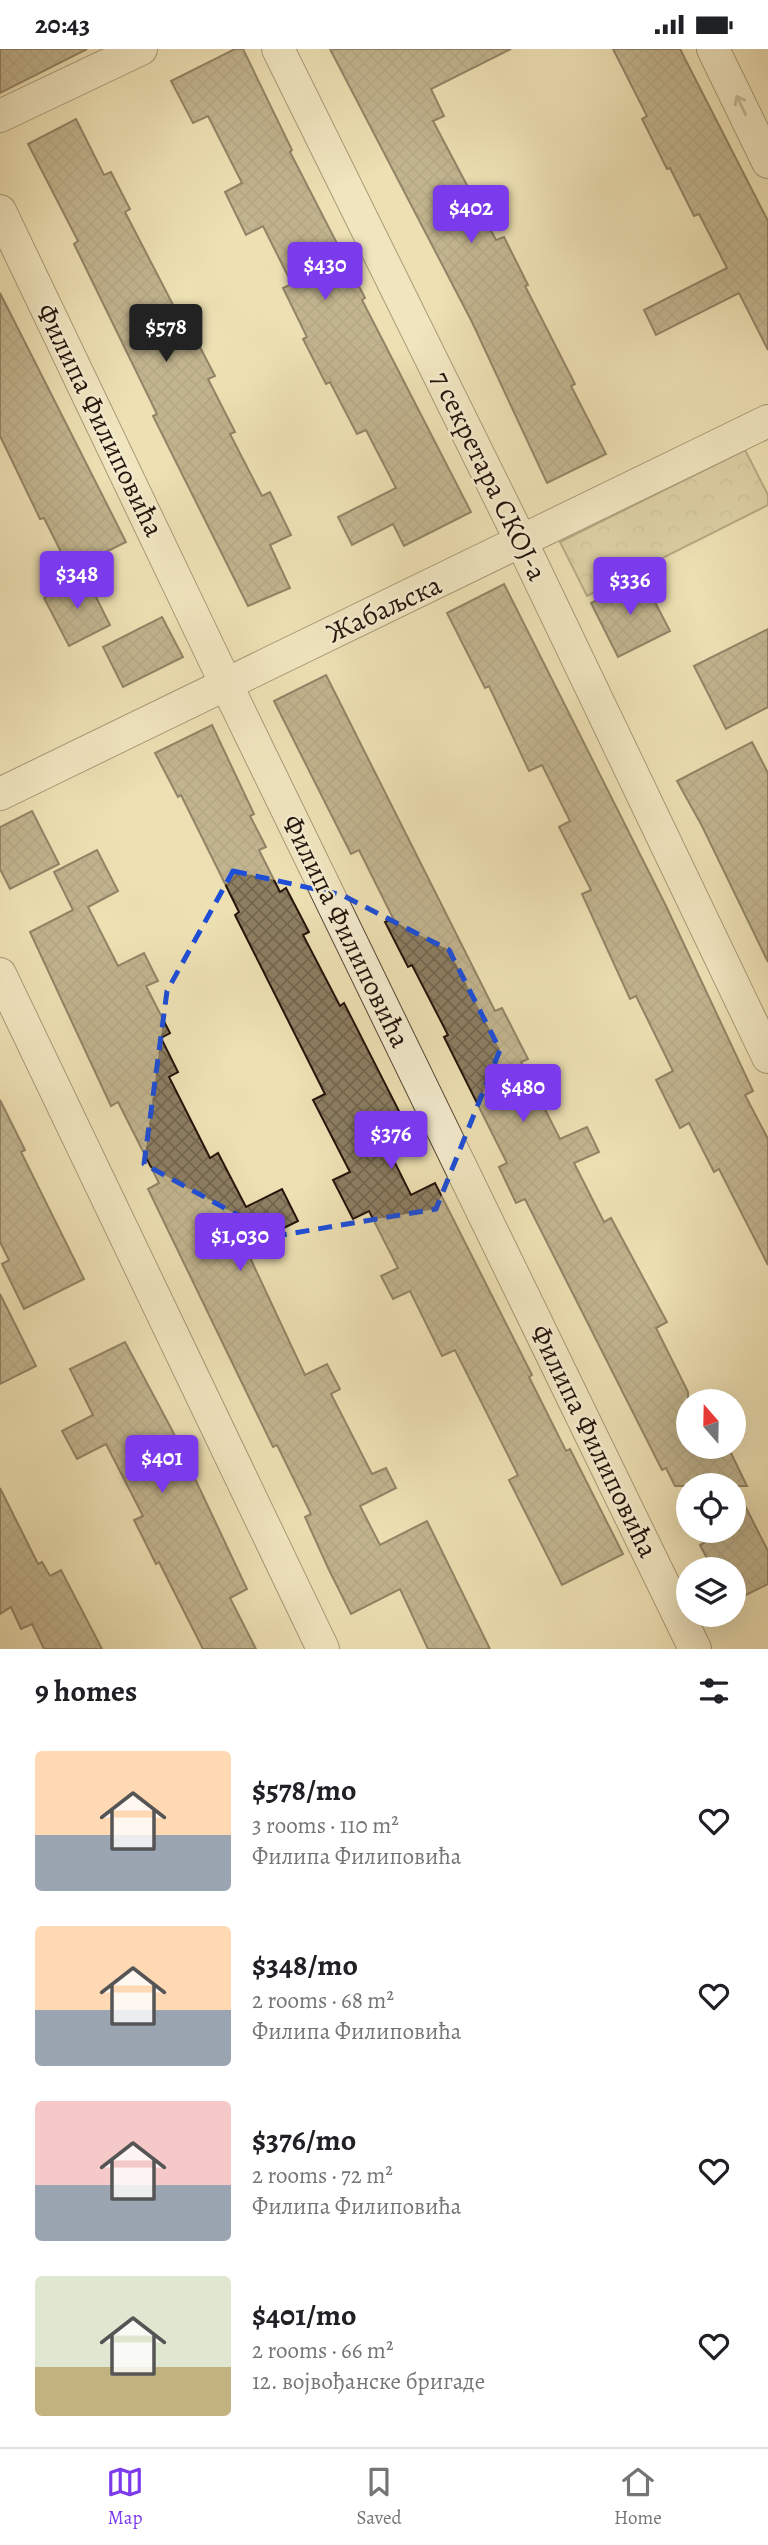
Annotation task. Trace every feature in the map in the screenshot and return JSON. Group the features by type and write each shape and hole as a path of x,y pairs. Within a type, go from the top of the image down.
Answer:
{"street":[{"path":"0,115 141,49"},
{"name":"7 секретара СКОЈ-а","path":"278,49 522,543 768,1057"},
{"path":"713,49 768,162"},
{"name":"Филипа Филиповића","path":"0,211 226,684 695,1649"},
{"name":"Жабаљска","path":"0,794 522,543 768,421"},
{"path":"0,974 323,1649"}],"highlighted area":[{"path":"233,871 342,895 449,950 500,1050 436,1209 276,1236 144,1164 167,991"}],"green space":[{"path":"745,450 768,495 768,505 587,596 560,542"}],"building":[{"path":"0,49 87,49 0,93"},
{"path":"235,49 243,49 292,150 290,152 365,298 362,300 471,512 404,546 393,524 352,545 338,517 396,488 366,430 357,434 330,382 326,384 303,339 307,337 283,288 292,284 263,226 246,235 225,192 242,183 208,116 193,123 171,81"},
{"path":"330,49 511,49 431,89 444,116 433,121 496,240 504,237 528,285 525,286 575,384 571,386 606,454 547,483 472,322"},
{"path":"613,49 680,49 768,221 768,350 739,293 656,335 644,310 727,268 699,214 694,216 670,168 667,169 642,119 647,116"},
{"path":"76,119 104,175 111,172 130,209 125,212 185,328 189,326 215,376 208,379 235,432 230,434 262,496 270,492 291,535 270,545 290,588 248,606 153,416 157,414 74,244 78,241 28,144"},
{"path":"0,293 126,542 70,570 44,518 40,519 0,436"},
{"path":"86,577 110,625 69,646 44,598"},
{"path":"642,577 670,631 618,657 591,603"},
{"path":"504,584 666,906 753,1091 745,1095 768,1139 768,1265 719,1169 714,1172 689,1123 680,1128 656,1080 673,1071 636,996 630,999 582,894 591,890 559,827 570,821 542,765 529,771 489,686 485,688 447,613"},
{"path":"162,617 183,657 123,687 103,647"},
{"path":"768,629 768,707 726,729 694,666"},
{"path":"326,675 495,1011 502,1008 528,1059 521,1062 560,1139 587,1127 599,1152 574,1163 604,1222 611,1218 667,1322 656,1328 686,1389 676,1389 676,1459 734,1459 741,1473 676,1473 675,1486 666,1468 662,1470 525,1199 516,1203 499,1167 507,1163 444,1037 448,1035 412,965 408,967 385,922 393,918 359,850 351,854 274,701"},
{"path":"212,725 254,814 250,816 266,847 259,850 280,892 286,888 309,932 303,935 340,1006 344,1003 403,1119 379,1131 411,1195 435,1183 532,1375 529,1377 566,1451 570,1449 623,1554 562,1585 509,1480 518,1475 455,1350 442,1356 410,1291 393,1299 381,1276 398,1268 369,1211 353,1219 333,1180 350,1172 313,1100 325,1094 235,915 239,912 181,795 178,797 155,753"},
{"path":"752,742 768,773 768,962 702,826 677,781"},
{"path":"32,811 59,864 10,889 0,869 0,827"},
{"path":"97,850 118,891 88,907 118,966 144,953 158,981 146,986 170,1033 161,1038 178,1072 169,1077 210,1158 218,1153 246,1207 282,1189 298,1221 245,1247 305,1375 327,1364 340,1389 331,1394 372,1474 386,1468 396,1488 360,1506 380,1545 427,1521 490,1649 428,1649 400,1589 351,1614 329,1570 305,1517 311,1514 277,1445 273,1447 148,1189 159,1183 118,1102 111,1106 30,932 73,910 54,872"},
{"path":"0,1100 25,1150 21,1152 84,1279 24,1309 2,1264 9,1260 0,1242"},
{"path":"0,1294 36,1366 0,1384"},
{"path":"125,1342 172,1430 247,1589 230,1598 256,1649 203,1649 159,1562 156,1564 134,1520 143,1516 106,1444 77,1459 62,1431 93,1415 70,1369"},
{"path":"0,1488 38,1564 42,1562 50,1576 61,1570 102,1649 44,1649 32,1624 21,1629 11,1607 0,1614"},
{"path":"746,1508 768,1551 768,1584 746,1595 746,1557 706,1557 700,1545 746,1543"}]}
